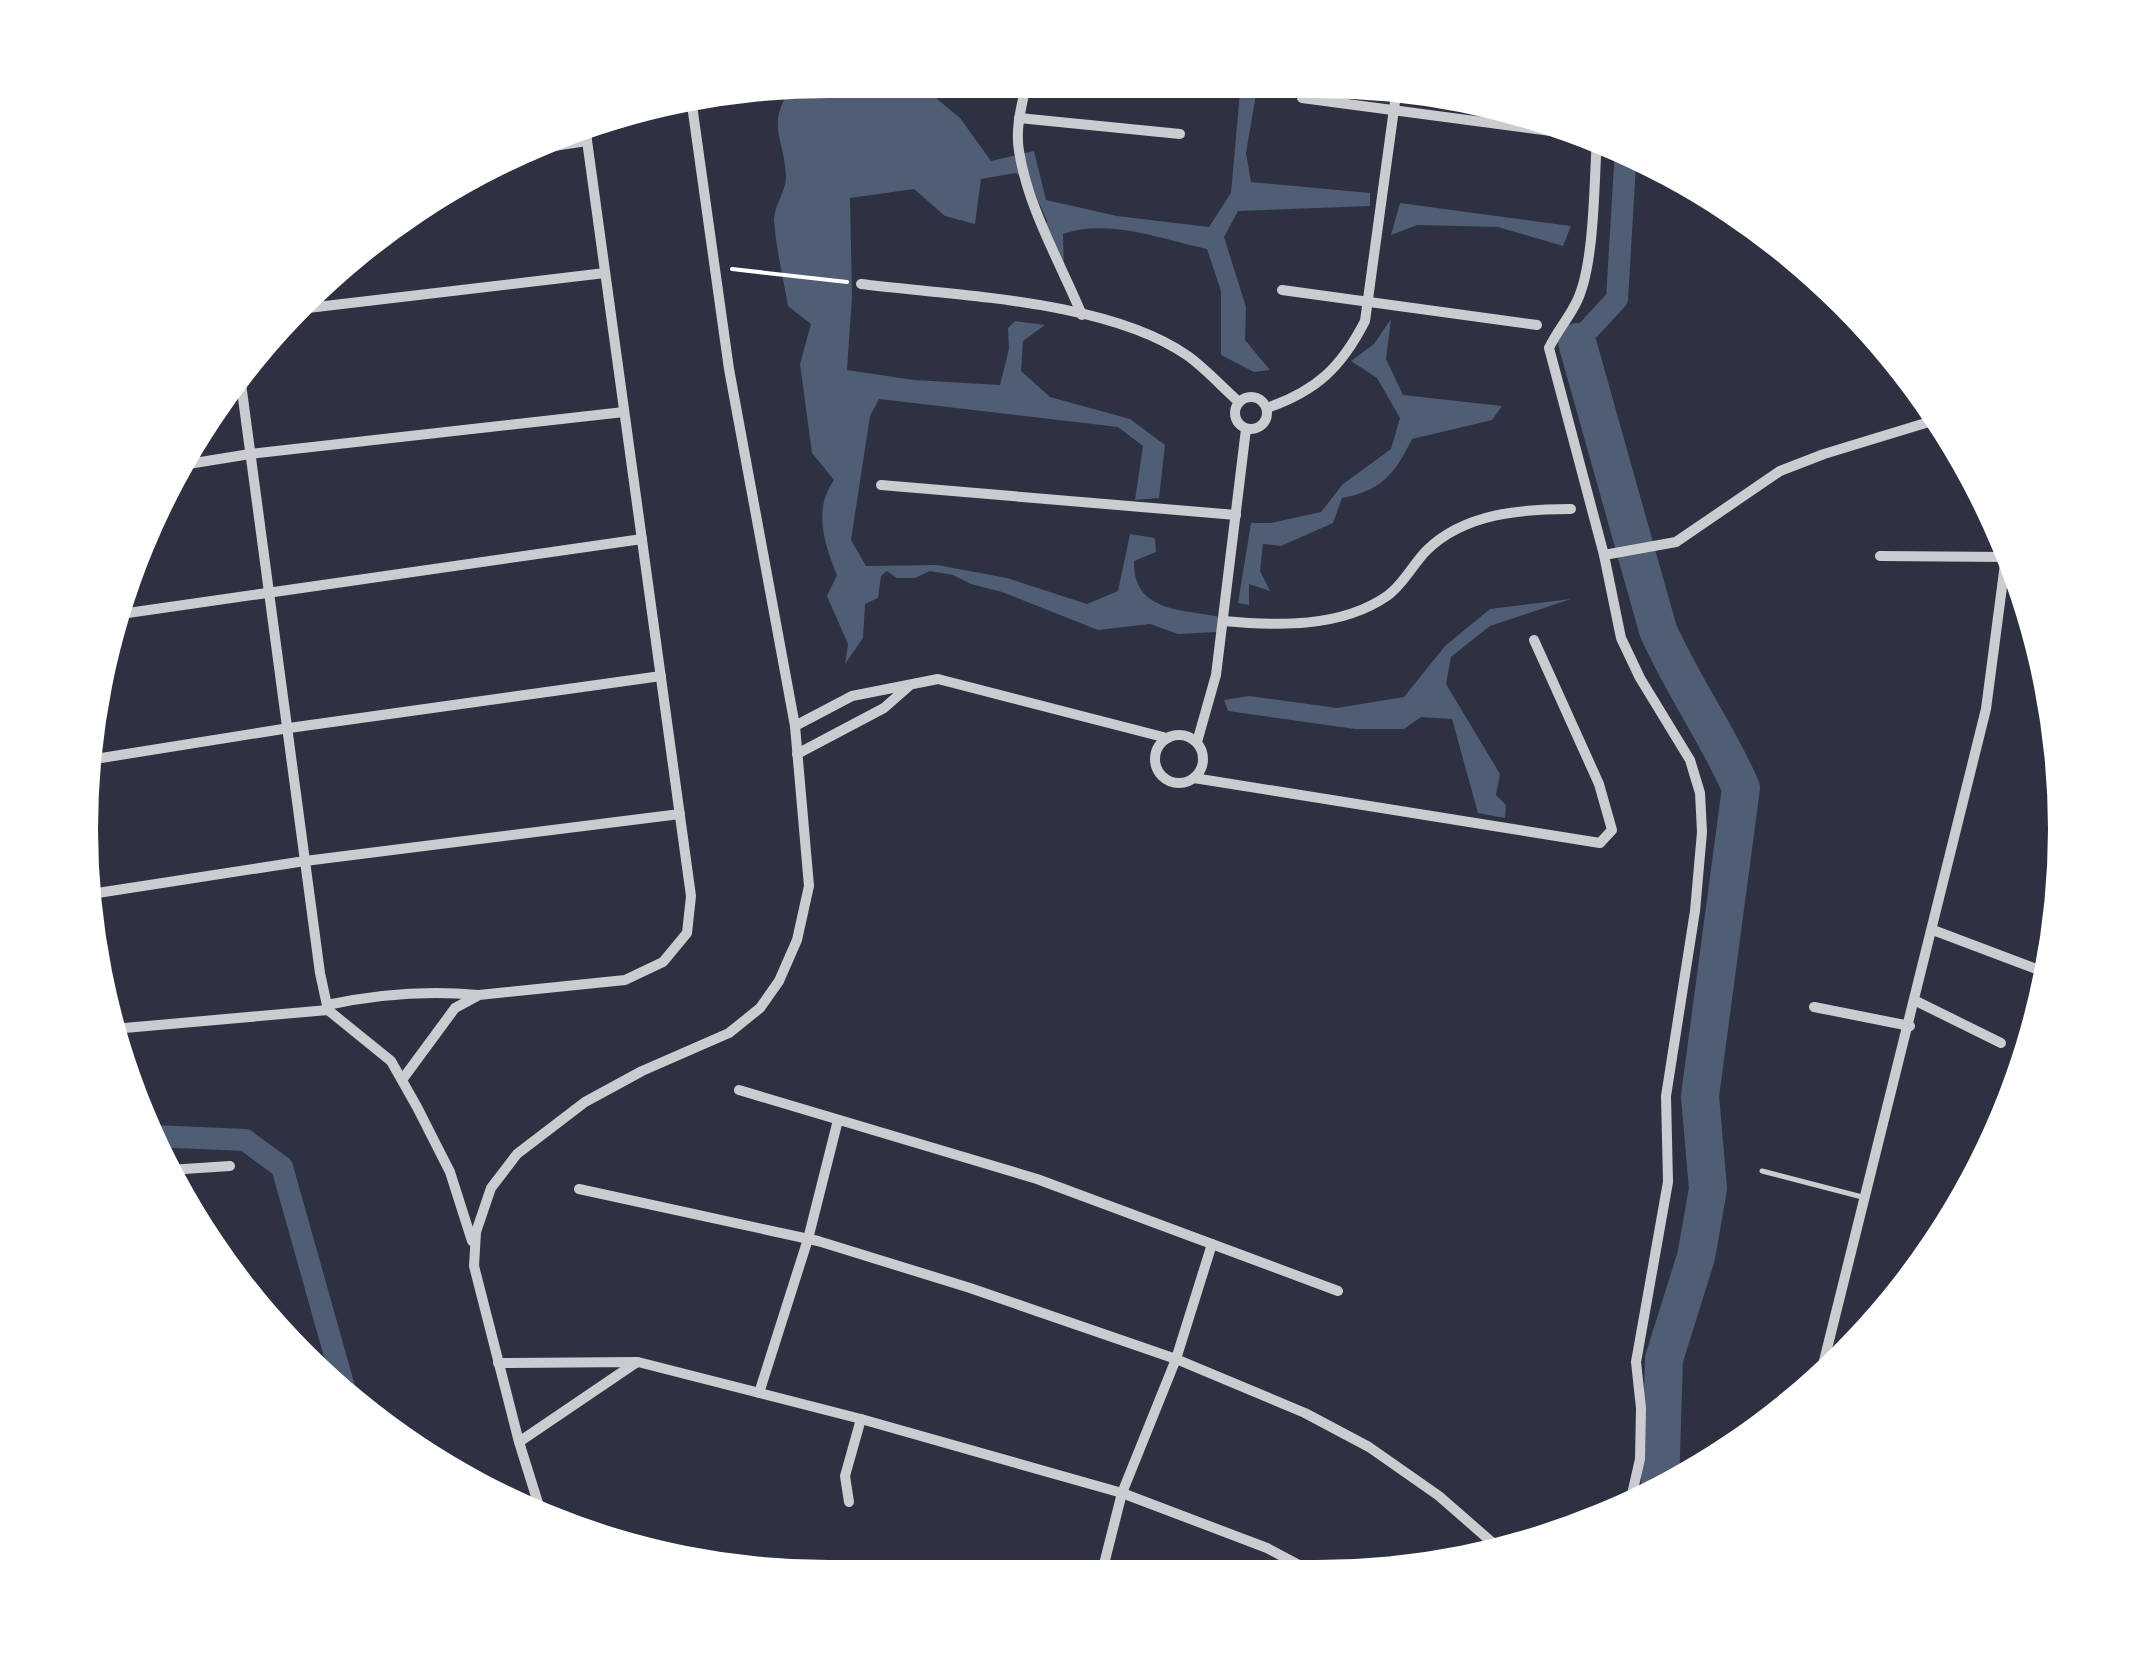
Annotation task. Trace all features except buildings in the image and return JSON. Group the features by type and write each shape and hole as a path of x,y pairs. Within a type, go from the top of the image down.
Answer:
{"street":[{"path":"1023,98 1018,149 1032,200 1082,315"},
{"path":"1302,98 1528,129"},
{"path":"1266,408 1307,392 1321,382 1350,349 1364,321 1396,102"},
{"path":"537,1500 474,1266 476,1232 491,1188 517,1154 586,1102 642,1071 728,1034 760,1008 779,981 797,940 809,886 795,726 729,368 692,111"},
{"path":"1018,118 1180,134"},
{"path":"125,1028 327,1007 375,995 480,995 626,980 663,962 687,933 691,896 605,273 586,142 574,144"},
{"path":"1596,153 1591,232 1582,282 1577,301 1549,348 1604,555 1621,638 1640,678 1690,760 1700,793 1702,832 1666,1096 1668,1182 1636,1362 1642,1408 1640,1459 1633,1489"},
{"path":"317,307 605,273"},
{"path":"861,284 1053,308 1145,333 1187,356 1239,402"},
{"path":"1282,290 1537,325"},
{"path":"242,393 327,1007 391,1062 450,1172 475,1249"},
{"path":"1239,402 1256,398 1268,415 1260,427 1246,429"},
{"path":"1239,402 1236,419 1246,429"},
{"path":"196,463 624,412"},
{"path":"1604,555 1676,542 1780,471 1925,423"},
{"path":"1194,778 1203,765 1196,742 1230,622 1246,429"},
{"path":"881,485 1236,515"},
{"path":"1230,622 1324,621 1355,612 1389,595 1429,548 1460,527 1530,509 1571,509"},
{"path":"130,613 642,540"},
{"path":"1880,556 1996,557"},
{"path":"1826,1353 1986,709 2003,577"},
{"path":"1167,738 1156,750 1156,766 1164,778 1180,783 1194,778 1600,843 1612,830 1599,784 1534,640"},
{"path":"101,758 661,676"},
{"path":"795,726 852,696 938,679 1167,738 1182,735 1196,742"},
{"path":"797,754 884,708 909,685"},
{"path":"101,892 305,861 680,814"},
{"path":"1934,930 2034,969"},
{"path":"402,1080 455,1008 480,995"},
{"path":"1916,1002 2000,1043"},
{"path":"1814,1007 1910,1026"},
{"path":"739,1090 1037,1180 1338,1291"},
{"path":"759,1393 808,1239 838,1120"},
{"path":"182,1169 230,1166"},
{"path":"579,1189 808,1239 970,1288 1176,1359 1305,1412 1369,1447 1438,1496 1489,1540"},
{"path":"1105,1560 1122,1492 1176,1359 1212,1244"},
{"path":"498,1364 638,1362 862,1419 1122,1492 1290,1560"},
{"path":"519,1442 638,1362"},
{"path":"849,1502 845,1476 862,1419"}],"lane":[{"path":"1762,1171 1866,1198"}],"path":[{"path":"715,268 861,284"}],"water":[{"path":"937,98 960,118 991,161 1034,151 1046,200 1117,216 1209,227 1231,193 1239,98 1255,98 1246,153 1251,182 1370,193 1370,206 1238,211 1224,237 1246,307 1245,340 1270,370 1254,372 1221,355 1221,291 1207,249 1116,229 1080,230 1063,234 1064,272 1045,242 1047,221 1028,178 1015,173 981,179 975,224 945,216 914,189 850,198 852,297 847,370 914,380 1000,385 1009,349 1008,328 1015,321 1045,325 1023,341 1021,371 1050,397 1130,419 1165,445 1159,498 1135,500 1143,446 1118,427 879,399 870,416 851,540 866,566 937,565 1007,578 1087,604 1118,591 1130,534 1155,538 1156,552 1134,561 1141,590 1162,605 1220,617 1217,632 1178,634 1150,624 1098,630 953,575 930,571 915,578 897,578 887,571 881,576 878,598 865,604 863,638 845,664 848,644 827,596 837,575 822,515 834,480 812,453 800,364 811,324 788,306 774,220 786,181 778,130 784,99"},
{"path":"1400,203 1571,226 1563,246 1498,227 1417,225 1391,235"},
{"path":"1391,319 1386,359 1403,395 1502,406 1492,420 1412,439 1385,479 1367,491 1342,498 1333,523 1281,546 1263,544 1260,571 1270,591 1249,584 1249,605 1238,603 1251,523 1271,523 1321,512 1343,484 1391,449 1400,418 1377,378 1351,361 1374,344"},
{"path":"1571,599 1490,626 1451,657 1446,684 1500,774 1496,795 1506,805 1505,818 1478,813 1452,719 1421,717 1404,729 1355,729 1228,711 1224,700 1249,696 1337,708 1404,697 1445,646 1490,609"}],"waterway":[{"path":"1577,342 1617,299 1625,166"},
{"path":"1577,342 1658,630 1741,788 1700,1096 1708,1189 1696,1257 1664,1359 1660,1474"},
{"path":"166,1137 245,1140 282,1167 340,1372"}]}
